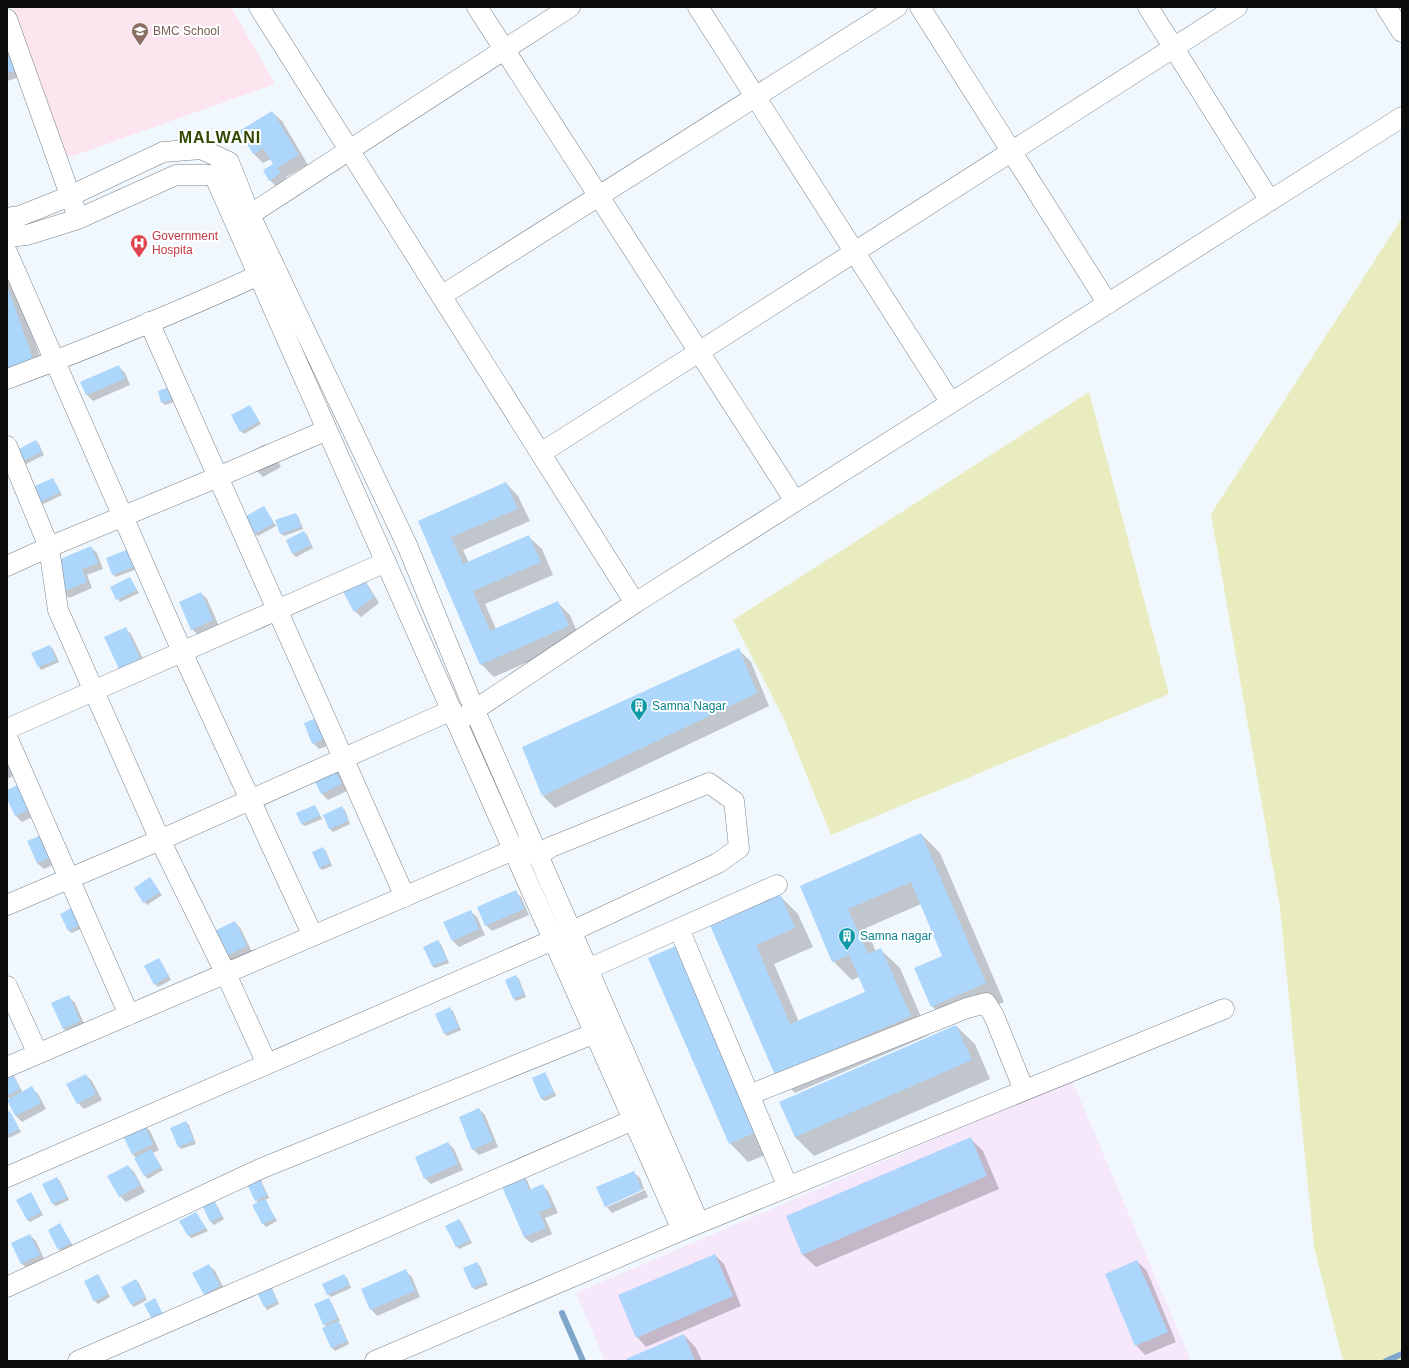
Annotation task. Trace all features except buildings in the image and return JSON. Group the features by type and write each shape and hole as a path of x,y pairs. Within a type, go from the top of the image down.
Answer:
{"street":[{"path":"259,7 635,603"},
{"path":"477,7 795,501"},
{"path":"243,219 570,7"},
{"path":"698,7 951,403"},
{"path":"441,296 897,7"},
{"path":"920,7 1108,304"},
{"path":"1148,7 1270,201"},
{"path":"541,454 1237,7"},
{"path":"1386,7 1402,32"},
{"path":"7,18 78,219"},
{"path":"7,905 344,759 454,716 475,711 635,603 1402,117"},
{"path":"7,218 20,216 70,196 162,152 201,149 229,162 259,275 633,1120 691,1226"},
{"path":"7,237 27,235 78,219 176,175 214,175 243,219 407,545 475,711 588,969 691,1226"},
{"path":"7,252 182,651 313,936"},
{"path":"7,379 56,361 148,322 188,307 259,275"},
{"path":"148,322 405,897"},
{"path":"7,566 123,516 218,478 327,430"},
{"path":"7,446 50,547 58,610 160,840 226,974 267,1064"},
{"path":"7,729 386,562"},
{"path":"7,737 129,1015"},
{"path":"7,1067 514,850 551,847 710,783 734,801 739,848 718,863 554,940 7,1177"},
{"path":"588,969 776,885"},
{"path":"679,929 788,1187"},
{"path":"7,986 38,1054"},
{"path":"749,1095 967,1008 986,1003 994,1016 1024,1090"},
{"path":"375,1361 691,1226 1224,1008"},
{"path":"7,1287 260,1169 595,1033"},
{"path":"78,1361 633,1120"}],"shaded area":[{"name":"BMC School","path":"13,7 231,7 275,84 67,158"},
{"path":"1072,1080 1191,1361 605,1361 576,1293"}],"green space":[{"path":"1402,218 1402,1361 1343,1361 1314,1247 1280,908 1211,514"},
{"path":"1089,392 1169,694 831,835 783,717 733,620"}],"waterway":[{"path":"562,1313 583,1361"},
{"path":"1386,1361 1402,1354"}],"place":[{"name":"BMC School","path":"140,46"},
{"name":"Government Hospita","path":"139,258"},
{"name":"Samna Nagar","path":"639,721"},
{"name":"Samna nagar","path":"847,951"}],"district":[{"name":"MALWANI","path":"220,137"}]}
